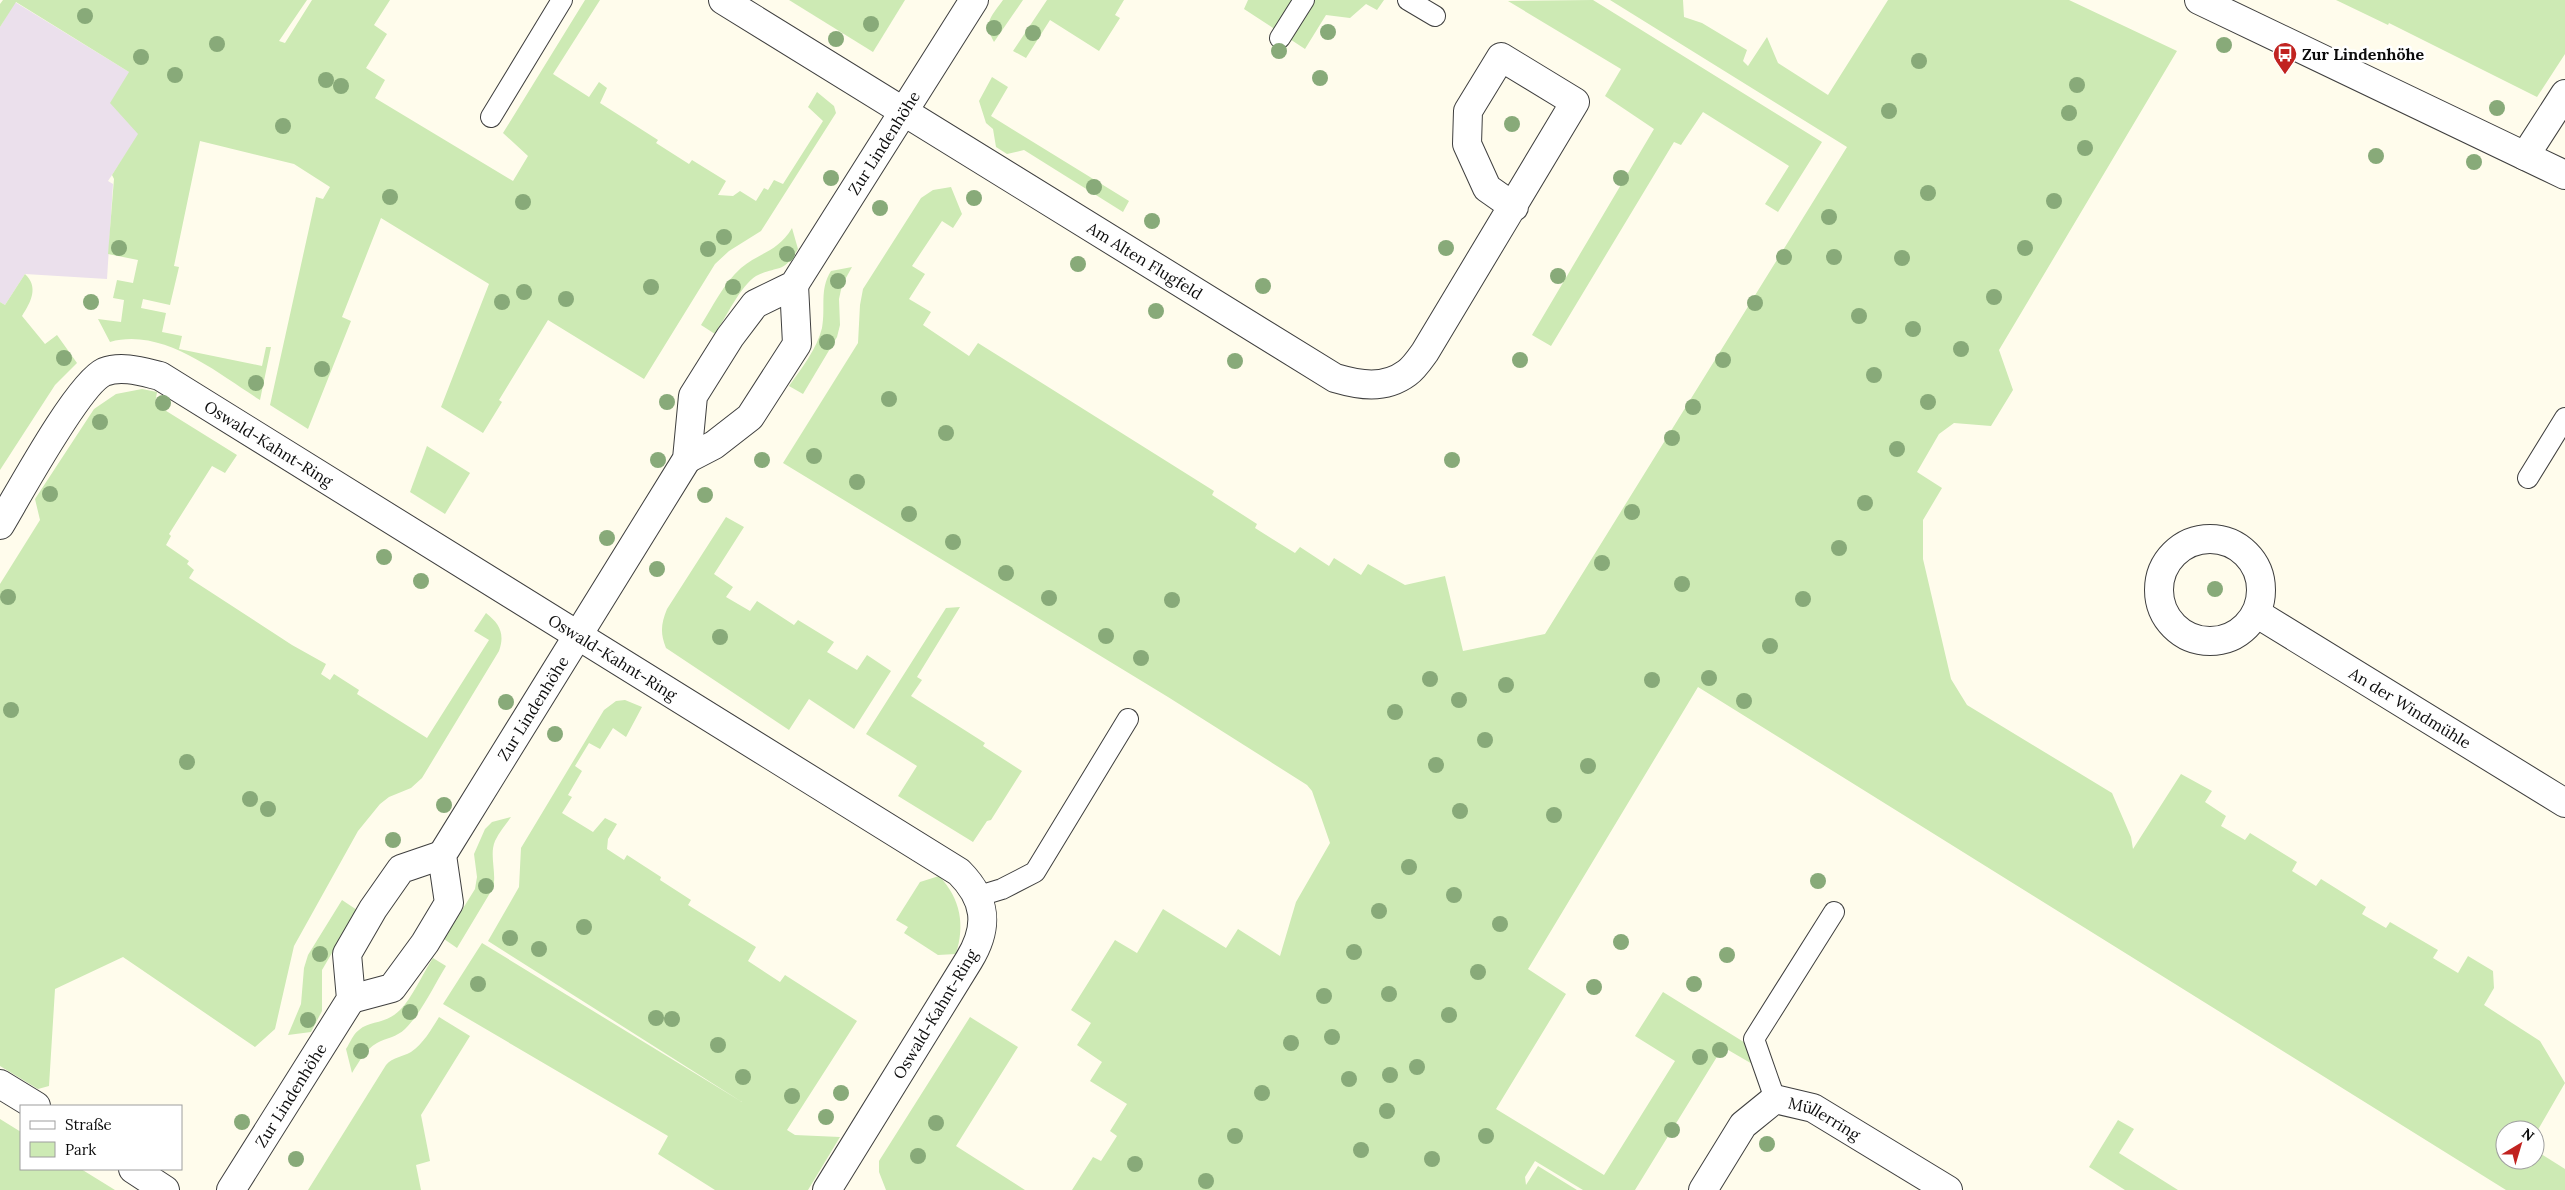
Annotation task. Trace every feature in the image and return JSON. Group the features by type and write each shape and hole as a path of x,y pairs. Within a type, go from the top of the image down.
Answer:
{"street":[{"name":"Am Alten Flugfeld","path":"723,0 901,112 1335,378 1361,386 1387,383 1407,373 1425,352 1514,207 1575,102 1501,58 1468,111 1467,144 1487,188 1514,207"},
{"name":"Zur Lindenhöhe","path":"442,855 687,459 693,396 730,337 755,304 794,285 901,112 974,0"},
{"path":"2199,0 2565,175"},
{"path":"2525,156 2565,94"},
{"path":"687,459 714,445 750,417 797,344 794,285"},
{"name":"Oswald-Kahnt-Ring","path":"0,525 83,390 104,372 132,369 160,376 959,872 971,884 982,907 981,928 971,957 827,1190"},
{"name":"An der Windmühle","path":"2256,614 2565,803"},
{"path":"442,855 449,903 425,942 392,988 351,999 347,954 373,908 401,869 442,855"},
{"name":"Zur Lindenhöhe","path":"231,1190 351,999"},
{"path":"0,1084 34,1105"},
{"name":"Müllerring","path":"1702,1190 1743,1125 1775,1098 1813,1108 1948,1190"},
{"path":"135,1170 165,1190"}],"lane":[{"path":"491,117 562,0"},
{"path":"1280,38 1304,0"},
{"path":"1408,0 1435,16"},
{"path":"2528,478 2565,418"},
{"path":"978,896 1002,889 1035,872 1128,719"},
{"path":"1775,1098 1754,1039 1834,912"}],"shaded area":[{"path":"15,2 129,72 139,134 108,181 113,184 107,279 25,274 5,305 0,302 0,27"}],"green space":[{"path":"3,0 307,0 279,41 285,43 312,0 390,0 374,25 387,34 366,68 385,80 375,98 513,181 528,156 503,133 585,0 600,0 553,74 589,97 599,82 607,88 600,103 658,140 656,143 689,164 692,160 726,181 718,195 733,196 740,191 756,201 764,188 768,190 774,180 783,184 823,121 808,107 817,92 834,106 836,113 761,231 729,251 715,264 644,379 548,320 499,400 502,402 483,433 441,407 489,284 381,218 342,317 351,321 308,429 270,405 316,197 323,199 330,187 294,164 200,141 174,266 179,267 170,305 143,299 141,308 166,313 162,332 182,336 179,349 262,366 266,347 271,347 260,400 208,366 189,355 169,347 150,341 130,339 110,342 98,319 121,322 124,300 113,298 117,280 133,283 138,260 108,254 114,179 112,175 138,134 110,103 129,72 16,2 0,27 0,4"},
{"path":"789,0 905,0 873,52"},
{"path":"1003,0 1023,0 994,42 989,24 992,15"},
{"path":"1047,0 1124,0 1115,15 1120,18 1099,51 1050,20 1026,58 1013,51"},
{"path":"1248,0 1384,0 1377,10 1366,4 1350,18 1326,15 1305,49 1244,9"},
{"path":"1593,0 1822,142 1778,212 1765,204 1789,166 1703,112 1681,145 1674,142 1551,346 1532,335 1654,129 1605,96 1621,69 1508,1"},
{"path":"1610,0 1683,0 1684,17 1702,23 1747,50 1743,61 1748,66 1767,37 1778,63 1828,95 1888,0 2069,0 2177,51 1999,350 2013,390 1991,426 1954,423 1939,434 1917,472 1942,488 1923,520 1923,559 1951,679 1967,705 2112,793 2131,837 2133,849 2181,774 2212,791 2205,802 2226,816 2221,826 2245,840 2250,833 2297,862 2292,871 2316,886 2321,879 2366,907 2362,914 2386,928 2390,922 2438,950 2433,958 2458,973 2468,956 2493,971 2494,988 2484,1005 2540,1041 2565,1083 2544,1120 2495,1120 2495,1170 2545,1170 2545,1156 2565,1169 2565,1190 2506,1190 1698,687 1528,969 1566,994 1496,1109 1604,1175 1675,1061 1635,1036 1663,992 1747,1044 1754,1065 1723,1047 1635,1190 1583,1190 1535,1161 1525,1177 1526,1185 1538,1166 1577,1190 1072,1190 1093,1157 1101,1161 1117,1136 1110,1131 1127,1104 1090,1081 1102,1062 1077,1045 1091,1023 1071,1010 1115,940 1137,953 1163,909 1226,948 1238,929 1280,956 1296,902 1330,843 1312,791 1307,785 1168,697 783,463 858,343 860,305 863,289 921,198 933,190 951,187 962,214 953,228 942,221 912,266 925,274 909,299 931,312 923,325 969,356 978,343 1214,491 1212,495 1257,524 1255,528 1295,553 1300,547 1329,566 1334,558 1361,575 1368,564 1405,585 1445,576 1463,651 1545,634 1847,147"},
{"path":"2336,0 2565,0 2565,54 2537,97 2389,23 2388,25"},
{"path":"992,77 1008,87 991,116 1129,201 1123,212 1024,150 1007,154 996,147 993,129 986,123 979,101"},
{"path":"792,228 798,249 788,263 750,280 739,294 715,334 701,325 719,295 735,274 748,263 775,247 787,236"},
{"path":"852,267 842,285 839,299 840,325 837,337 803,394 789,386 820,336 827,278 831,271"},
{"path":"25,274 33,289 31,300 22,316 45,344 57,335 77,363 55,385 0,470 0,302 5,305"},
{"path":"142,389 157,392 155,404 237,455 225,473 212,466 169,534 171,536 166,545 189,561 187,564 194,570 189,578 292,645 326,664 321,674 330,680 334,674 359,690 357,694 427,738 489,640 474,631 486,613 498,625 501,634 501,645 422,778 411,788 389,797 380,804 358,831 294,946 275,1029 255,1047 123,957 55,989 49,1086 38,1089 0,1066 0,584 40,520 35,499 94,409 116,394"},
{"path":"427,446 470,473 445,514 410,492"},
{"path":"726,517 744,527 714,574 733,587 726,597 750,611 757,601 794,625 798,620 834,642 827,652 857,670 867,655 891,671 854,729 809,699 789,730 666,648 662,628 667,609"},
{"path":"960,607 917,677 922,680 911,696 985,743 983,746 1022,771 991,820 987,821 973,842 898,796 917,766 866,734 946,608"},
{"path":"625,700 642,707 626,737 613,728 600,749 589,743 575,766 582,771 568,795 572,797 562,813 593,832 605,818 617,824 608,839 607,849 624,860 627,855 661,877 660,880 691,900 688,905 756,947 748,961 780,982 785,975 857,1021 787,1130 795,1135 840,1137 808,1190 715,1190 658,1154 668,1136 443,1004 482,943 742,1102 488,941 519,887 521,848 604,710 616,701"},
{"path":"511,817 498,834 493,846 493,888 457,948 444,939 475,889 477,877 474,854 485,829 492,822"},
{"path":"939,876 952,894 959,913 960,933 956,954 938,955 904,933 908,927 896,920 920,882"},
{"path":"342,900 357,910 322,970 322,1011 311,1032 288,1035 301,1004 304,968 308,955"},
{"path":"433,958 446,966 417,1015 402,1032 377,1043 369,1049 352,1073 346,1049 353,1036 363,1027 389,1018 400,1010"},
{"path":"439,1017 470,1036 421,1115 430,1161 416,1165 421,1190 308,1190 386,1065 415,1049"},
{"path":"970,1017 1018,1047 956,1146 1025,1190 886,1190 879,1172 879,1161"},
{"path":"0,1119 20,1131 20,1170 83,1170 115,1190 0,1190"},
{"path":"2118,1120 2134,1129 2119,1153 2178,1190 2125,1190 2089,1167"}],"place":[{"name":"Zur Lindenhöhe","path":"2285,75"}]}
